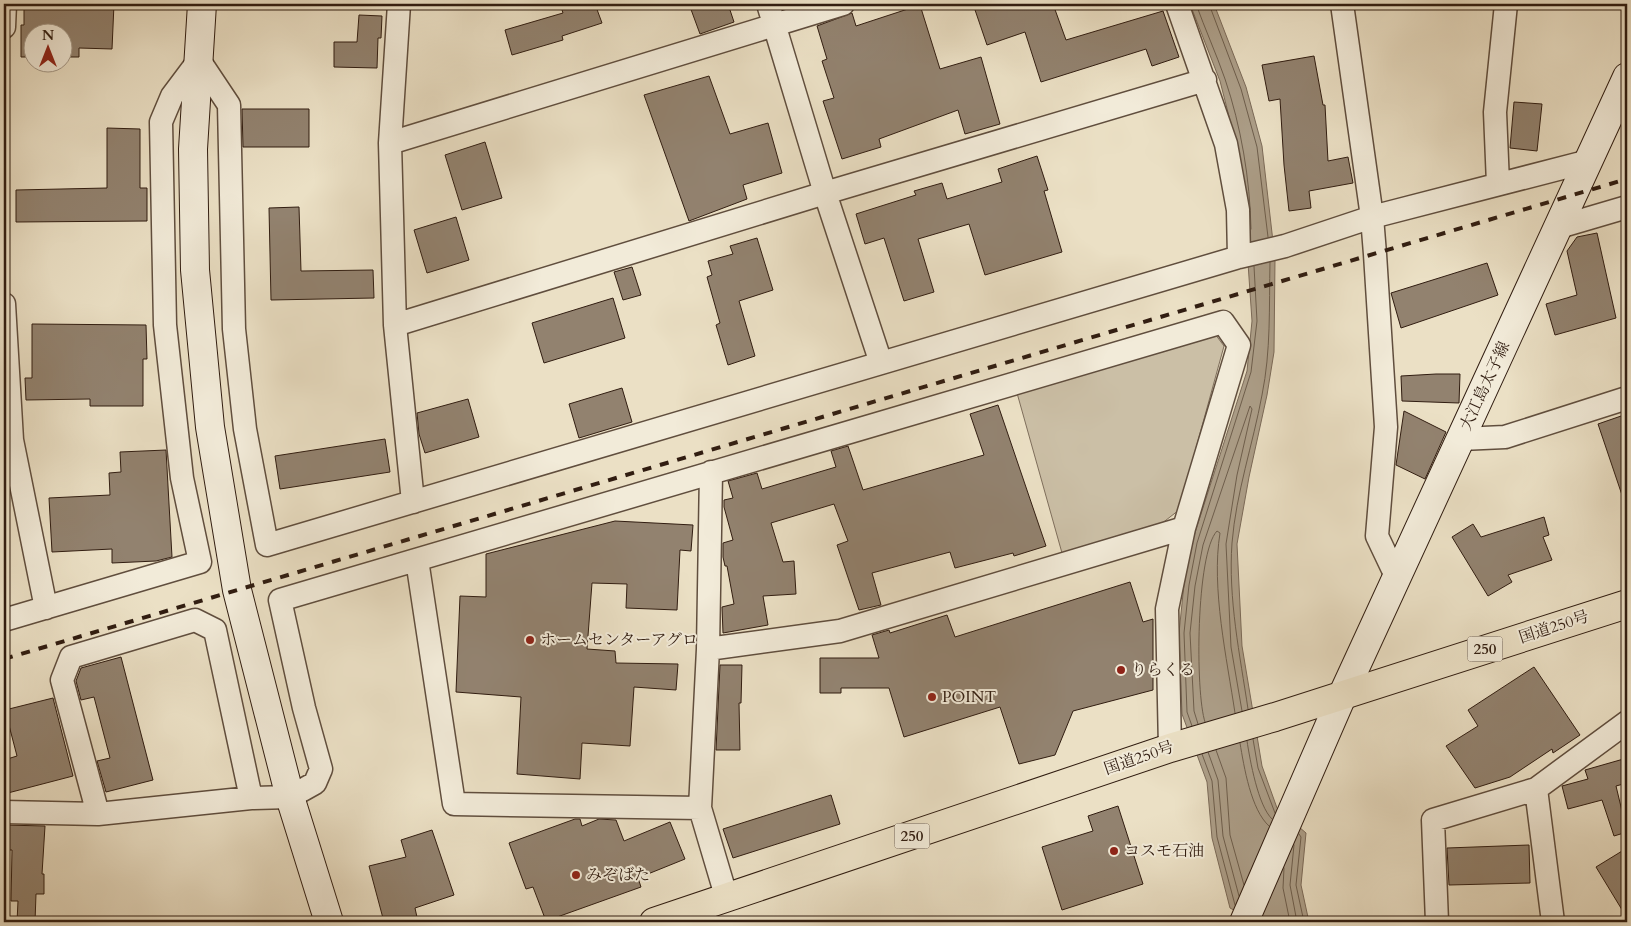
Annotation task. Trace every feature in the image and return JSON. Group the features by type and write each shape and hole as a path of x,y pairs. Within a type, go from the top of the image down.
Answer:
{"highway":[{"name":"国道250号","path":"654,922 727,899 1170,748 1275,717 1627,604"}],"street":[{"path":"4,27 5,4"},
{"path":"202,4 193,149 195,270 210,427 237,590 290,797 328,922"},
{"path":"399,4 390,143 395,326 413,502"},
{"path":"768,4 825,193 881,363"},
{"path":"390,143 843,4"},
{"path":"1177,4 1226,144 1238,210 1238,258"},
{"path":"1342,4 1372,217 1386,427 1377,536 1396,576"},
{"path":"1498,184 1496,112 1506,4"},
{"path":"199,60 230,105 234,329 245,429 267,545 1238,258 1285,246 1372,217 1589,161"},
{"path":"4,620 200,562 182,478 165,326 161,122 172,96 199,60"},
{"name":"大江島太子線","path":"1244,922 1396,576 1627,77"},
{"path":"395,326 825,193 1205,80"},
{"path":"1559,227 1627,207"},
{"path":"4,304 8,441 46,608"},
{"path":"4,812 98,814 251,798 290,797 315,783 321,769 304,708 280,600 1223,322 1239,345 1184,528 1167,609 1170,748"},
{"path":"1461,439 1505,437 1627,398"},
{"path":"711,472 708,649 700,808 727,899"},
{"path":"708,649 840,631 1184,528"},
{"path":"417,560 454,804 700,808"},
{"path":"98,814 62,680 71,657 195,620 215,630 251,798"},
{"path":"1438,922 1433,820 1536,789 1627,722"},
{"path":"1536,789 1553,922"}],"shaded area":[{"path":"1215,334 1224,346 1179,510 1161,524 1062,553 1017,393"}],"water":[{"path":"1190,4 1214,4 1246,87 1262,146 1275,259 1274,352 1237,544 1242,646 1262,766 1277,808 1306,833 1301,885 1309,922 1256,922 1230,908 1212,838 1207,782 1182,714 1179,633 1184,584 1192,542 1247,371 1252,321 1246,234 1235,140 1220,81"}],"building":[{"path":"24,4 114,4 112,49 79,48 79,57 72,57 72,22 24,22"},
{"path":"571,4 595,4 602,23 562,36 563,40 512,55 505,30 563,13 561,7"},
{"path":"689,4 728,4 734,22 700,34"},
{"path":"973,4 1053,4 1066,40 1163,11 1179,57 1152,66 1146,49 1041,82 1025,32 987,45"},
{"path":"920,5 940,69 981,57 1000,124 965,134 958,110 879,139 881,147 842,159 823,101 834,98 822,61 827,59 817,26 852,13 856,26"},
{"path":"359,15 382,16 381,38 378,38 377,68 334,67 334,42 357,42"},
{"path":"22,25 22,57 21,57"},
{"path":"1314,56 1323,105 1325,105 1328,161 1348,157 1353,183 1309,191 1311,208 1289,211 1280,99 1269,101 1262,65"},
{"path":"709,76 730,134 768,123 782,173 743,185 747,199 689,221 644,95"},
{"path":"1514,102 1542,104 1537,151 1510,148"},
{"path":"242,109 309,109 309,147 243,147"},
{"path":"107,128 140,129 140,188 147,188 147,221 16,222 16,190 107,188"},
{"path":"485,142 502,198 462,210 445,155"},
{"path":"1037,156 1048,190 1044,191 1062,252 985,275 969,224 918,239 934,292 904,301 884,238 865,244 856,214 916,195 914,191 942,183 947,199 1002,182 998,169"},
{"path":"299,207 301,271 373,270 374,298 271,300 269,208"},
{"path":"456,217 469,260 427,273 414,230"},
{"path":"1597,233 1616,318 1555,335 1546,304 1577,295 1567,251 1577,237"},
{"path":"757,238 773,290 739,301 755,356 728,365 716,325 720,323 707,277 712,275 708,261 733,254 730,246"},
{"path":"1487,263 1498,295 1401,328 1391,293"},
{"path":"632,267 641,295 623,300 614,272"},
{"path":"613,298 625,338 544,363 532,323"},
{"path":"32,324 146,325 147,359 143,359 143,406 90,406 90,399 26,400 25,378 32,378"},
{"path":"1460,374 1459,403 1402,401 1401,376"},
{"path":"622,388 632,422 579,438 569,404"},
{"path":"468,399 479,437 425,453 419,434 417,413"},
{"path":"998,405 1046,546 1014,556 1013,553 955,568 950,552 872,573 881,605 859,610 837,545 848,541 834,504 771,523 783,562 794,561 796,594 763,596 768,625 723,633 722,607 734,604 727,566 725,566 723,557 723,543 733,540 724,507 724,500 733,498 728,481 757,473 762,489 836,467 831,451 848,446 863,490 984,455 970,414"},
{"path":"1404,411 1446,432 1425,479 1396,465"},
{"path":"1624,415 1627,425 1627,500 1624,501 1598,424"},
{"path":"385,439 390,472 280,489 275,456"},
{"path":"166,450 172,557 156,561 112,563 112,549 52,552 49,498 110,495 109,473 121,472 120,452"},
{"path":"1544,517 1549,535 1543,537 1552,560 1508,575 1512,582 1488,596 1452,537 1473,524 1481,537"},
{"path":"615,521 693,525 691,551 680,550 677,610 626,608 627,584 592,583 587,649 615,651 616,663 678,664 676,690 634,687 630,746 582,743 580,779 517,774 521,697 456,692 460,596 486,597 486,554"},
{"path":"1130,582 1143,622 1153,619 1153,690 1073,711 1055,755 1019,764 1000,707 904,737 889,688 841,688 841,693 820,693 820,658 879,658 872,635 889,630 890,633 947,615 955,637"},
{"path":"121,657 153,780 106,792 97,761 110,758 94,697 81,700 76,681 81,668"},
{"path":"720,665 742,665 741,703 739,703 740,750 716,750"},
{"path":"1534,667 1580,735 1553,753 1552,749 1510,777 1475,788 1446,746 1478,726 1468,710"},
{"path":"53,698 73,776 4,794 4,760 17,756 5,710"},
{"path":"1627,758 1627,783 1616,786 1627,832 1614,836 1602,800 1568,809 1562,786 1588,779 1585,770"},
{"path":"831,795 840,824 733,858 723,829"},
{"path":"1118,806 1143,884 1062,910 1042,847 1093,831 1088,816"},
{"path":"575,819 580,819 582,826 599,819 616,820 624,841 670,822 685,859 638,878 641,887 546,921 533,887 526,889 509,843"},
{"path":"4,825 45,826 42,874 44,874 44,894 36,894 35,922 17,922 18,901 11,901 12,850 4,850"},
{"path":"432,830 454,895 415,908 418,922 384,922 369,866 406,857 401,840"},
{"path":"1529,845 1530,883 1449,885 1447,848"},
{"path":"1627,848 1627,918 1596,867"}],"railway":[{"path":"4,659 1627,179"}],"place":[{"name":"ホームセンターアグロ","path":"530,640"},
{"name":"りらくる","path":"1121,670"},
{"name":"POINT","path":"932,697"},
{"name":"コスモ石油","path":"1114,851"},
{"name":"みぞばた","path":"576,875"}]}
